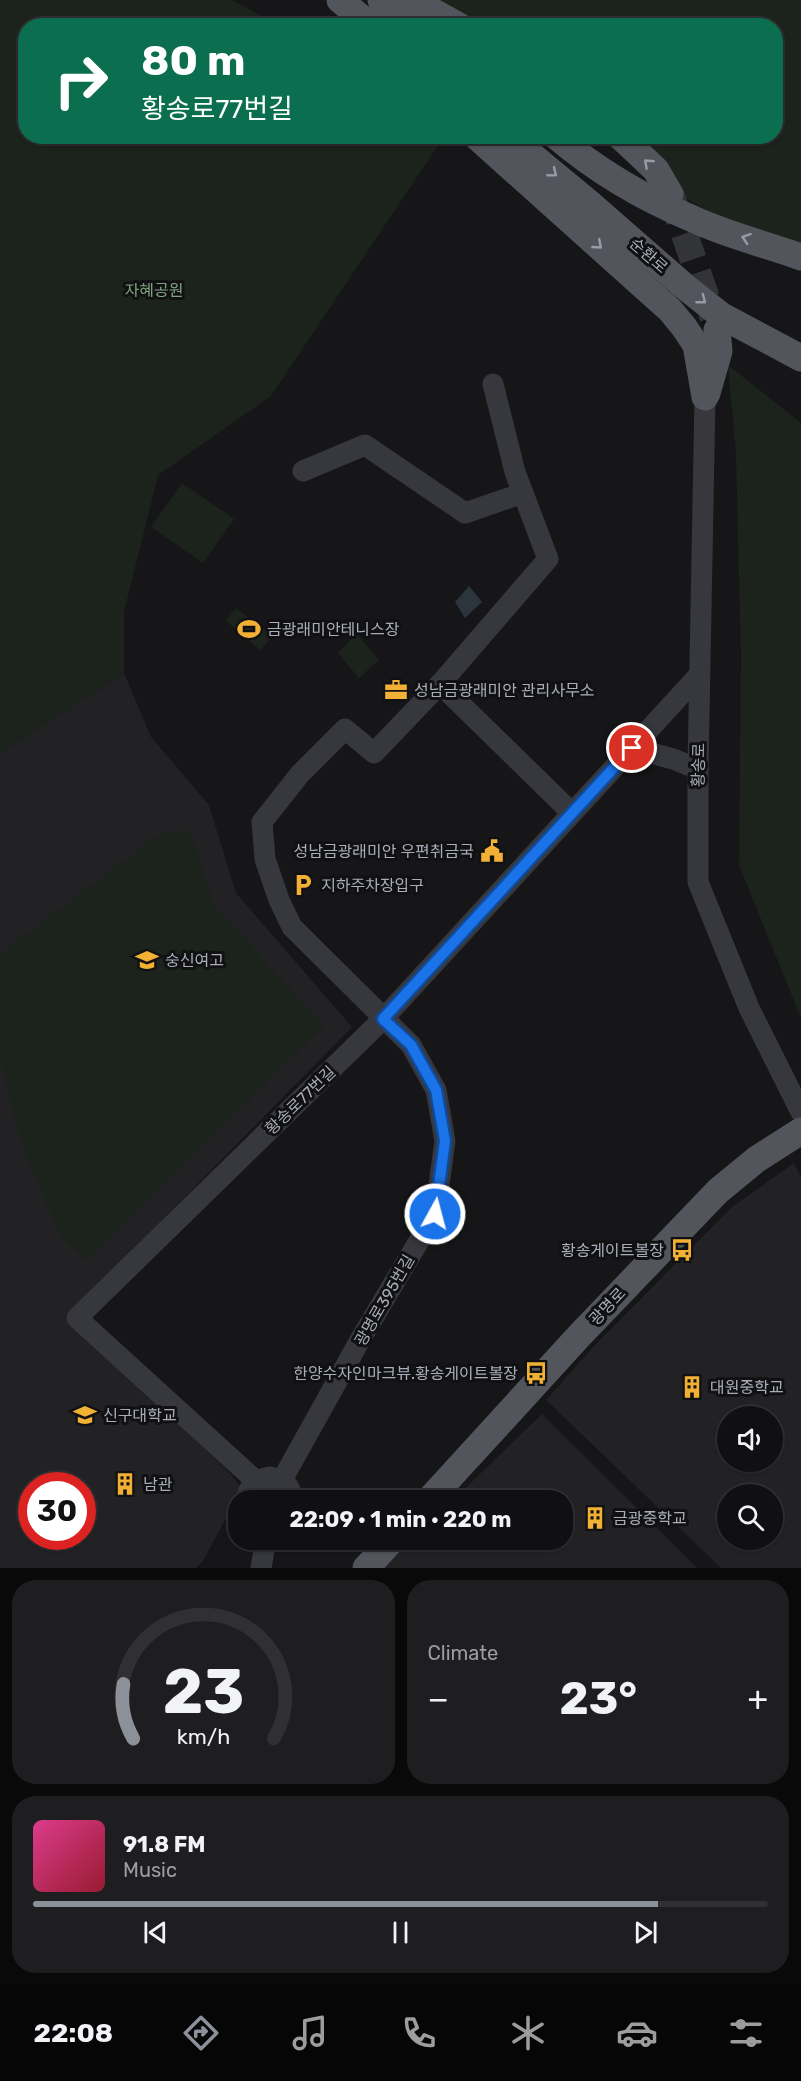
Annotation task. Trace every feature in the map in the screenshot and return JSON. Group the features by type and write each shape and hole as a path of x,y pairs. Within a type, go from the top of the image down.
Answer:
{"main road":[{"path":"340,0 357,18"},
{"path":"340,0 361,18"},
{"path":"381,0 405,18"},
{"path":"412,0 445,18"},
{"path":"485,144 670,309 696,345 705,397"},
{"name":"순환로","path":"518,144 722,316 801,358"},
{"path":"566,144 597,168 642,195 695,220 801,257"},
{"path":"628,144 656,170 670,194"},
{"path":"705,397 719,351 717,330"},
{"name":"광명로","path":"438,1490 579,1336 718,1191 758,1159 801,1131"},
{"path":"366,1568 383,1550"}],"street":[{"path":"493,384 515,472 548,559 440,684 572,813"},
{"name":"황송로","path":"705,397 699,675 698,882 749,1008 801,1112"},
{"path":"303,471 365,445 465,513 523,493"},
{"name":"황송로77번길","path":"250,1490 77,1318 383,1019 699,675"},
{"name":"광명로395번길","path":"282,1480 360,1340 435,1214 445,1141 436,1090 411,1045 292,927 279,900 265,859 262,822 300,774 345,729 374,753 440,684"},
{"path":"632,748 673,759 698,769"},
{"path":"252,1490 270,1477 282,1480 290,1490"},
{"path":"261,1568 264,1550"}],"shaded area":[{"path":"469,586 482,602 465,618 455,602"},
{"name":"숭신여고","path":"124,673 151,737 209,805 236,893 352,1027 67,1317 226,1469 242,1488 241,1490 228,1490 228,1514 203,1561 196,1568 0,1568 0,753"},
{"name":"대원중학교","path":"794,1163 801,1177 801,1568 721,1568 546,1400 594,1346 732,1207"},
{"name":"금광중학교","path":"542,1414 697,1568 384,1568 401,1550 573,1550 573,1490 463,1490"}],"green space":[{"name":"자혜공원","path":"0,0 232,0 265,18 18,18 18,144 439,144 271,396 158,475 124,612 124,673 0,753"},
{"path":"420,0 801,0 801,267 646,174 605,144 783,144 783,18 443,18"},
{"path":"728,365 801,423 801,1018 739,865 741,656 736,454"},
{"path":"182,483 234,519 203,563 151,527"},
{"name":"금광래미안테니스장","path":"236,608 273,636 260,650 226,621"},
{"path":"357,634 379,660 359,678 338,653"},
{"path":"190,830 213,904 324,1026 86,1261 61,1238 20,1141 0,1056 0,960 2,952 162,832"}],"tunnel":[{"path":"671,195 713,317"}],"place":[{"name":"금광래미안테니스장","path":"249,629"},
{"name":"성남금광래미안 관리사무소","path":"396,690"},
{"name":"성남금광래미안 우편취금국","path":"492,851"},
{"name":"지하주차장입구","path":"303,885"},
{"name":"숭신여고","path":"147,960"},
{"name":"황송게이트볼장","path":"682,1250"},
{"name":"한양수자인마크뷰.황송게이트볼장","path":"536,1373"},
{"name":"대원중학교","path":"692,1387"},
{"name":"신구대학교","path":"85,1415"},
{"name":"남관","path":"125,1484"},
{"name":"금광중학교","path":"595,1518"}],"route":[{"path":"435,1214 445,1141 436,1090 411,1045 383,1019 632,748"}]}
